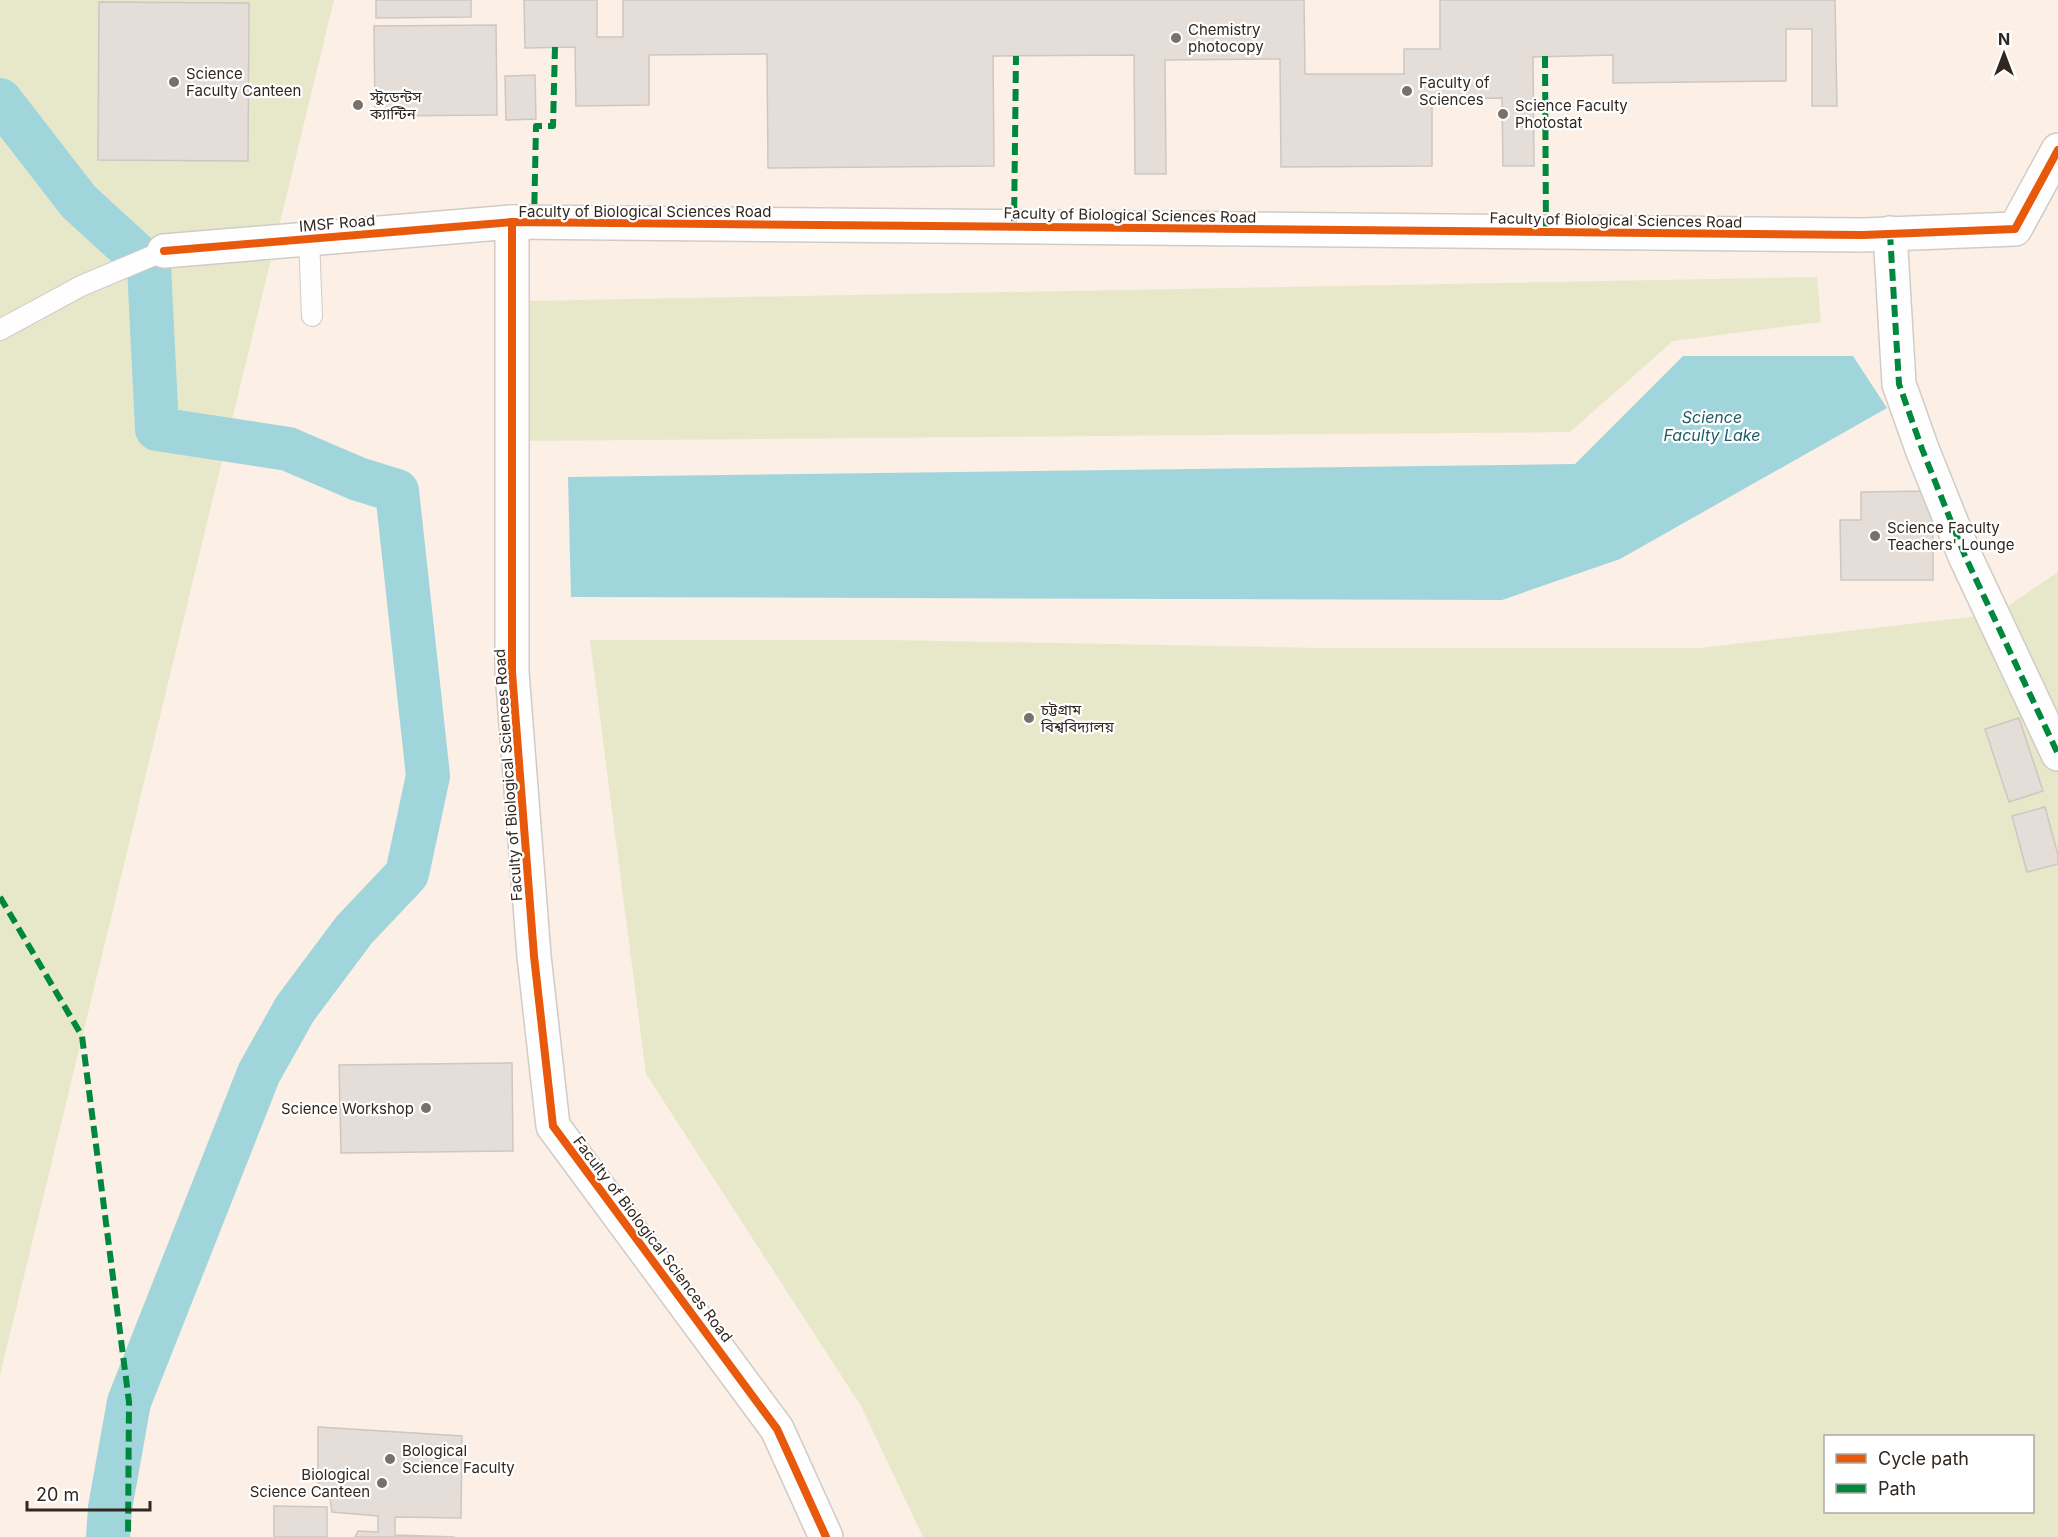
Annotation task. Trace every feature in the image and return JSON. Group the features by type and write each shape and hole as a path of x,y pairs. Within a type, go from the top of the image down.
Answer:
{"street":[{"name":"Faculty of Biological Sciences Road","path":"826,1537 777,1429 553,1126 534,956 512,672 512,222 1839,235 2016,229 2058,150"},
{"name":"IMSF Road","path":"164,251 512,222"},
{"path":"1890,233 1899,384 1922,449 1965,556 2058,754"}],"lane":[{"path":"309,239 312,315"},
{"name":"IMSF Road","path":"0,330 81,286 164,251"}],"shaded area":[{"name":"চট্টগ্রাম বিশ্ববিদ্যালয়","path":"0,0 2058,0 2058,1537 0,1537"}],"green space":[{"path":"0,0 334,0 0,1375"},
{"path":"1817,277 1821,322 1673,341 1570,432 521,441 527,301"},
{"path":"2058,572 2058,1537 923,1537 861,1406 646,1074 590,640 889,640 1320,648 1699,648 1996,614"}],"water":[{"name":"Science Faculty Lake","path":"1683,356 1853,356 1887,408 1620,559 1502,600 571,597 568,477 1575,464"}],"building":[{"path":"376,0 471,0 471,17 376,18"},
{"name":"Faculty of Sciences","path":"524,0 597,0 597,37 623,37 623,0 1304,0 1305,74 1404,74 1404,49 1440,49 1440,0 1835,0 1837,106 1812,106 1812,29 1786,29 1786,81 1613,83 1613,55 1533,57 1534,166 1503,166 1502,98 1432,99 1432,166 1281,167 1280,59 1165,60 1166,174 1135,174 1134,55 993,56 994,166 768,168 767,54 649,55 649,105 576,106 575,47 525,48"},
{"name":"Science Faculty Canteen","path":"99,2 249,3 248,161 98,160"},
{"path":"496,25 497,115 375,116 374,26"},
{"path":"535,75 536,119 506,120 505,76"},
{"path":"1933,491 1933,580 1841,580 1840,520 1861,520 1861,492"},
{"path":"2019,718 2043,791 2009,802 1985,729"},
{"path":"2045,807 2058,855 2058,864 2027,872 2012,816"},
{"name":"Science Workshop","path":"512,1063 513,1151 341,1153 339,1065"},
{"name":"Bological Science Faculty","path":"318,1427 462,1436 461,1518 395,1517 395,1535 455,1537 355,1537 358,1531 378,1532 378,1516 332,1512 330,1499 318,1482"},
{"path":"274,1506 327,1507 327,1537 274,1537"}],"waterway":[{"path":"0,100 79,202 149,266 157,429 288,449 358,479 397,491 428,776 407,874 354,930 295,1009 259,1073 129,1402 110,1508 108,1537"}],"marked path":[{"path":"534,222 536,126 553,126 555,47"},
{"path":"1014,227 1016,56"},
{"path":"1545,56 1546,233"},
{"path":"1890,233 1899,384 1922,449 1965,556 2058,754"},
{"path":"0,897 82,1036 129,1402 128,1537"}],"cycle path":[{"path":"164,251 512,222 1863,235 2015,229 2058,150"},
{"path":"512,222 512,672 534,956 553,1126 777,1429 826,1537"}],"place":[{"name":"Chemistry photocopy","path":"1176,38"},
{"name":"Science Faculty Canteen","path":"174,82"},
{"name":"Faculty of Sciences","path":"1407,91"},
{"name":"স্টুডেন্টস ক্যান্টিন","path":"358,105"},
{"name":"Science Faculty Photostat","path":"1503,114"},
{"name":"Science Faculty Teachers' Lounge","path":"1875,536"},
{"name":"চট্টগ্রাম বিশ্ববিদ্যালয়","path":"1029,718"},
{"name":"Science Workshop","path":"426,1108"},
{"name":"Bological Science Faculty","path":"390,1459"},
{"name":"Biological Science Canteen","path":"382,1483"}]}
